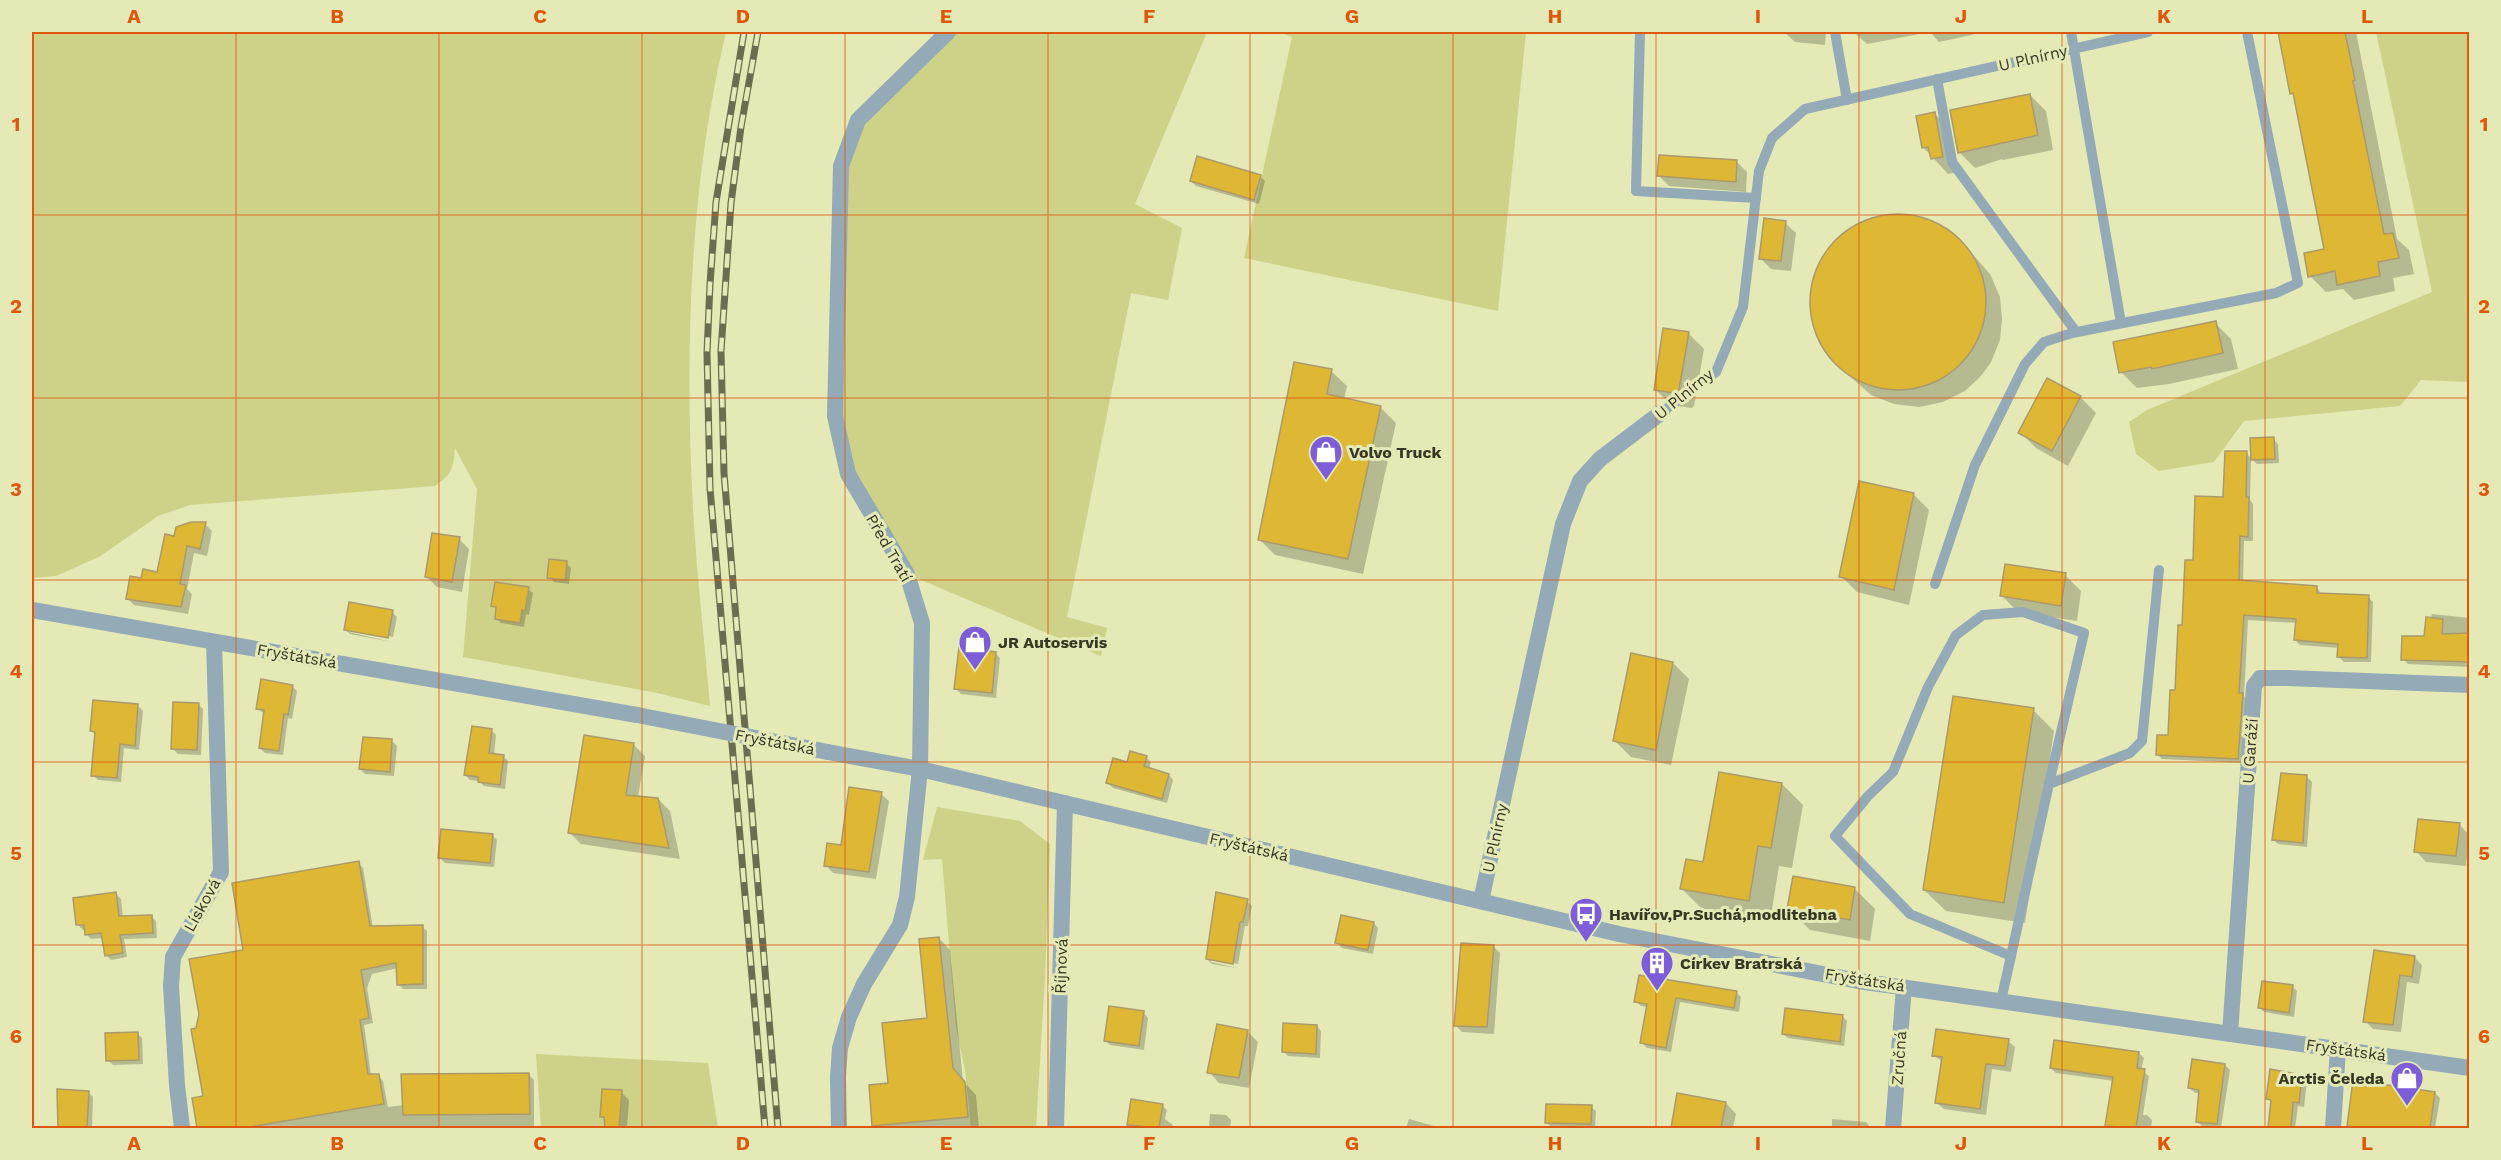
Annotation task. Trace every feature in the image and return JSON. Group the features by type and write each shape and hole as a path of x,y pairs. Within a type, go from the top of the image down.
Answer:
{"street":[{"name":"Před Tratí","path":"839,1128 840,1048 849,1017 864,984 900,925 906,897 920,769 922,623 907,574 848,474 835,416 841,166 858,120 948,32"},
{"name":"U Plnírny","path":"1481,901 1563,524 1580,481 1600,459 1662,412"},
{"name":"Fryštátská","path":"32,610 637,715 920,769 1618,934 1858,981 2469,1068"},
{"name":"Lísková","path":"182,1128 171,986 173,957 221,872 214,642"},
{"name":"U Garáží","path":"2230,1034 2254,686 2260,678 2469,685"},
{"name":"Říjnová","path":"1056,1128 1065,803"},
{"name":"Zručná","path":"1893,1128 1904,987"},
{"path":"2333,1128 2338,1050"}],"lane":[{"path":"1640,32 1636,190 1756,198"},
{"path":"1835,32 1847,100"},
{"path":"2071,32 2121,323"},
{"name":"U Plnírny","path":"1662,412 1716,372 1743,307 1759,171 1772,138 1805,109 2148,32"},
{"path":"1935,585 1975,465 2025,364 2044,342 2076,332 2276,293 2298,283 2247,32"},
{"path":"1937,79 1952,162 2076,332"},
{"path":"2049,784 2130,753 2142,741 2159,570"},
{"path":"2001,1001 2084,633 2023,612 1983,615 1956,635 1928,687 1893,772 1868,796 1835,836 1910,914 2011,956"}],"green space":[{"path":"32,32 726,32 705,144 693,258 690,316 692,488 710,706 657,693 463,657 477,489 455,448 451,470 435,486 190,505 158,516 99,557 56,576 32,578"},
{"path":"948,32 1207,32 1135,204 1182,228 1168,300 1131,293 1067,617 1107,628 1101,656 907,574 868,511 835,416 841,166 858,120"},
{"path":"1279,32 1526,32 1498,311 1244,258 1292,37"},
{"path":"2376,32 2469,32 2469,382 2421,380 2400,406 2244,421 2214,462 2159,471 2136,454 2129,422 2147,410 2432,292"},
{"path":"937,807 1020,821 1050,844 1036,1128 971,1128 965,1070 956,1028 942,859 923,860"},
{"path":"536,1054 708,1063 718,1128 541,1128"}],"building":[{"path":"2278,32 2345,32 2384,234 2393,233 2399,258 2378,262 2380,276 2337,285 2335,271 2308,277 2304,253 2324,249 2293,93 2290,94"},
{"path":"2030,94 2038,135 1958,153 1950,110"},
{"path":"1935,112 1943,157 1931,159 1928,147 1922,148 1916,116"},
{"path":"1659,155 1737,160 1736,182 1657,176"},
{"path":"1197,156 1261,175 1254,200 1190,181"},
{"path":"1898,214 1915,215 1932,220 1960,240 1980,268 1985,285 1985,319 1980,336 1960,364 1932,384 1915,389 1898,390 1881,389 1864,384 1836,364 1816,336 1811,319 1810,302 1811,285 1816,268 1836,240 1864,220 1881,215"},
{"path":"1764,218 1786,221 1781,261 1759,259"},
{"path":"2216,321 2223,353 2152,369 2151,367 2119,373 2113,342"},
{"path":"1663,328 1689,332 1679,390 1675,393 1654,390"},
{"path":"1294,362 1332,369 1327,394 1381,406 1348,559 1258,540"},
{"path":"2047,378 2081,396 2052,451 2018,433"},
{"path":"2274,437 2275,459 2251,460 2250,438"},
{"path":"2225,451 2247,451 2248,537 2240,536 2239,580 2317,586 2317,593 2369,595 2367,658 2337,657 2338,644 2294,640 2296,619 2244,615 2239,693 2243,693 2238,759 2156,755 2157,735 2168,735 2170,690 2175,690 2178,625 2182,625 2185,560 2193,560 2195,496 2223,497"},
{"path":"1859,481 1914,493 1894,590 1839,577"},
{"path":"191,522 206,522 200,549 187,546 180,584 186,585 181,607 126,599 130,576 141,578 143,569 157,572 165,534 174,536 176,527"},
{"path":"432,533 460,537 452,582 425,577"},
{"path":"549,559 567,561 565,580 547,578"},
{"path":"2005,564 2066,573 2061,606 2000,596"},
{"path":"495,582 529,587 525,611 522,610 520,623 495,619 496,607 491,606"},
{"path":"349,602 393,610 388,638 344,630"},
{"path":"2426,617 2443,619 2442,634 2469,633 2469,662 2401,660 2402,636 2424,636"},
{"name":"JR Autoservis","path":"959,647 996,652 992,693 954,689"},
{"path":"1631,653 1673,662 1656,750 1613,741"},
{"path":"261,679 293,685 288,715 284,714 279,751 259,748 264,710 256,709"},
{"path":"1953,696 2034,708 2004,903 1923,890"},
{"path":"93,700 138,704 135,746 120,744 117,778 91,776 95,732 90,731"},
{"path":"173,702 199,703 197,750 171,749"},
{"path":"472,726 492,729 489,753 504,755 500,785 478,782 478,777 464,775"},
{"path":"584,735 634,743 626,795 658,798 669,848 568,833"},
{"path":"363,737 392,739 390,772 359,769"},
{"path":"1130,751 1147,756 1144,766 1169,774 1162,799 1106,783 1113,758 1127,762"},
{"path":"1719,772 1782,783 1771,848 1758,846 1749,901 1680,889 1686,859 1703,862"},
{"path":"2281,773 2307,775 2303,843 2272,840"},
{"path":"849,787 882,792 869,872 824,866 827,843 841,845"},
{"path":"2418,819 2460,823 2456,856 2414,852"},
{"path":"441,829 493,834 490,863 438,858"},
{"path":"359,861 370,926 423,925 423,984 397,985 396,963 361,970 369,1018 360,1020 368,1074 379,1074 384,1104 244,1128 197,1128 192,1098 203,1096 191,1029 196,1028 199,1014 189,959 243,950 232,883"},
{"path":"1793,876 1855,887 1850,920 1787,909"},
{"path":"116,892 119,916 152,915 153,933 120,935 123,953 105,956 101,933 85,935 84,925 76,925 73,898"},
{"path":"1216,892 1248,899 1243,922 1240,922 1233,964 1206,959"},
{"path":"1341,915 1374,922 1368,950 1335,943"},
{"path":"939,937 953,1068 965,1082 968,1117 872,1126 869,1085 888,1083 882,1023 927,1018 919,939"},
{"path":"1461,943 1494,945 1487,1027 1454,1026"},
{"path":"2374,950 2415,956 2412,977 2400,975 2393,1025 2363,1022"},
{"path":"1639,975 1737,991 1734,1008 1676,998 1666,1048 1640,1043 1647,1004 1634,1002"},
{"path":"2262,981 2293,985 2289,1013 2258,1008"},
{"path":"1109,1006 1144,1011 1139,1046 1104,1041"},
{"path":"1785,1008 1843,1015 1840,1042 1782,1034"},
{"path":"1283,1023 1317,1025 1316,1054 1282,1052"},
{"path":"1217,1024 1248,1030 1239,1078 1207,1073"},
{"path":"1936,1029 2009,1039 2005,1066 1986,1064 1980,1109 1935,1103 1942,1057 1932,1056"},
{"path":"138,1032 139,1060 106,1061 105,1033"},
{"path":"2054,1040 2139,1052 2137,1068 2145,1069 2136,1128 2105,1126 2113,1077 2050,1068"},
{"path":"2192,1059 2225,1064 2217,1124 2196,1122 2199,1090 2188,1088"},
{"path":"2270,1069 2302,1075 2299,1103 2293,1102 2291,1128 2268,1128 2271,1100 2266,1099"},
{"path":"529,1073 530,1114 403,1115 401,1074"},
{"path":"2353,1080 2435,1092 2430,1128 2347,1126"},
{"path":"57,1089 89,1091 87,1128 58,1128"},
{"path":"602,1089 622,1090 619,1128 605,1128 604,1117 600,1117"},
{"path":"1677,1093 1726,1102 1721,1128 1671,1128"},
{"path":"1131,1099 1163,1104 1159,1128 1127,1125"},
{"path":"1546,1104 1592,1105 1591,1124 1545,1123"}],"railway":[{"path":"744,32 716,202 707,353 710,488 765,1128"},
{"path":"758,32 741,127 731,203 721,351 724,473 778,1128"}],"place":[{"name":"Volvo Truck","path":"1326,481"},
{"name":"JR Autoservis","path":"975,671"},
{"name":"Havířov,Pr.Suchá,modlitebna","path":"1586,943"},
{"name":"Církev Bratrská","path":"1657,992"},
{"name":"Arctis Čeleda","path":"2407,1107"}]}
